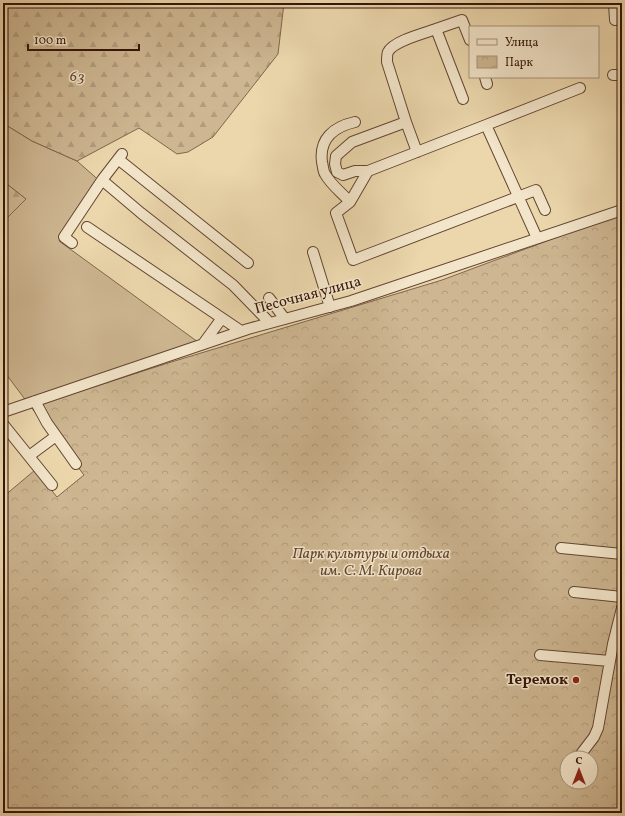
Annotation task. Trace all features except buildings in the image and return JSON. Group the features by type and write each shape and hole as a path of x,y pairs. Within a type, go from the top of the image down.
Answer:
{"street":[{"path":"614,3 615,20 622,19"},
{"path":"417,152 386,62 388,52 394,46 462,20 469,38"},
{"path":"436,29 463,99"},
{"path":"334,186 338,178 355,170 368,171 580,88"},
{"path":"350,202 334,186 324,173 322,156 324,141 330,132 342,125 355,122"},
{"path":"343,175 337,172 335,164 336,156 341,150 352,142 406,122"},
{"path":"486,125 537,238"},
{"path":"72,243 64,237 102,180 120,157 248,263"},
{"path":"368,171 350,202 336,213 353,260 536,190 545,210"},
{"path":"102,180 141,213 240,291 270,323"},
{"name":"Песочная улица","path":"3,412 241,331 351,302 622,210"},
{"path":"87,228 241,331"},
{"path":"313,252 330,307"},
{"path":"269,298 285,319"},
{"path":"203,344 222,318"},
{"path":"35,401 56,436 76,464"},
{"path":"3,424 52,485"},
{"path":"29,456 56,436"},
{"path":"561,548 622,554"},
{"path":"574,592 622,597"},
{"path":"584,750 594,737 598,728 610,661 622,608"},
{"path":"540,655 610,661"}],"green space":[{"name":"63","path":"3,3 284,3 278,54 213,137 188,152 177,154 139,128 77,161 32,141 6,125 3,128"},
{"path":"6,125 32,141 77,161 102,183 59,241 198,342 27,402 3,370 3,222 26,199 3,181 3,128"},
{"path":"3,181 26,199 3,222"},
{"name":"Парк культуры и отдыха им. С. М. Кирова","path":"622,213 622,813 3,813 3,497 35,470 57,497 84,475 31,407 168,363 442,280"}],"place":[{"name":"Теремок","path":"576,680"}]}
